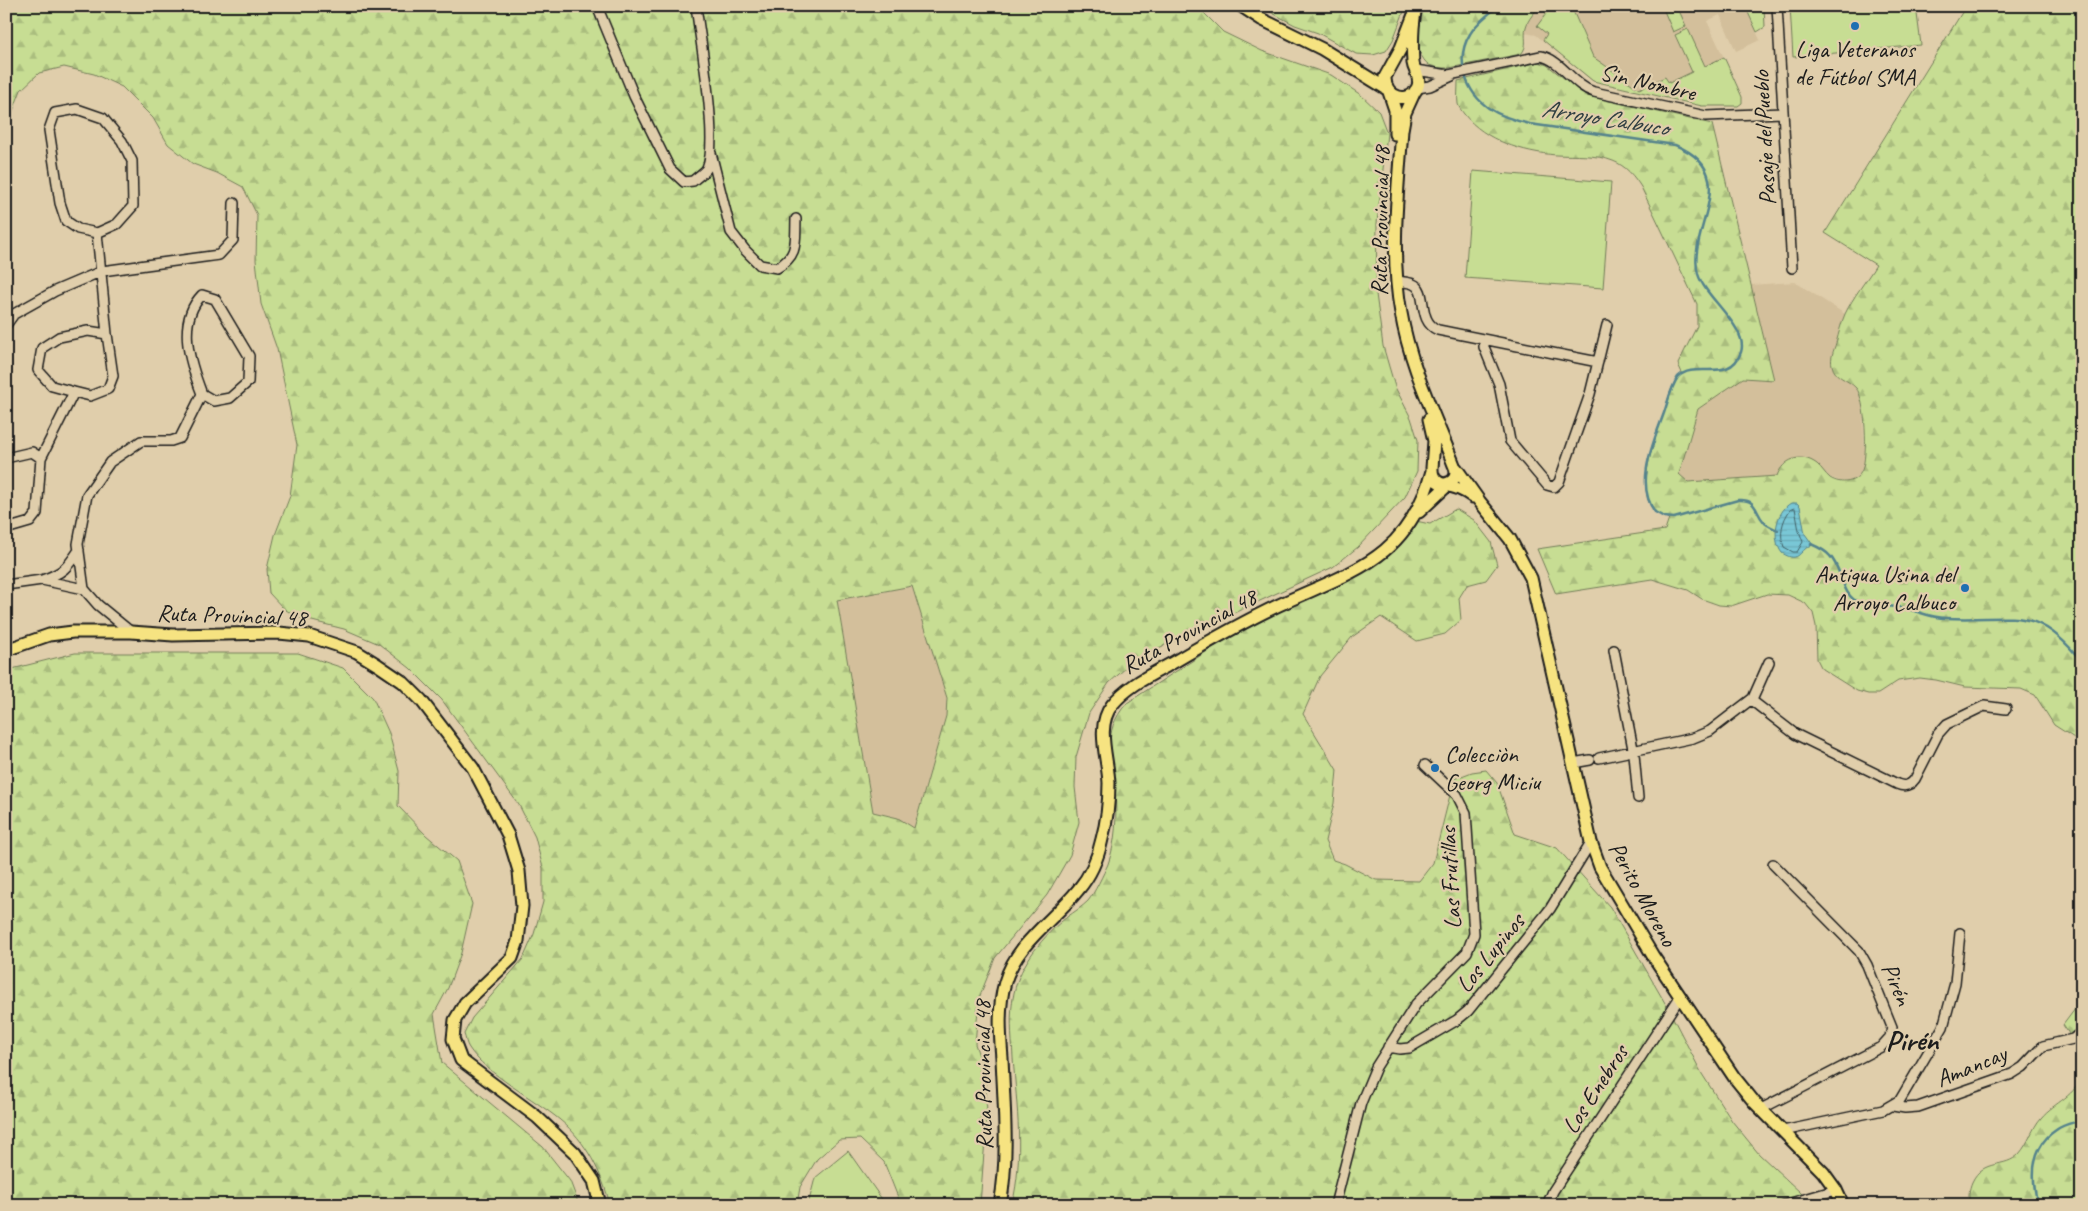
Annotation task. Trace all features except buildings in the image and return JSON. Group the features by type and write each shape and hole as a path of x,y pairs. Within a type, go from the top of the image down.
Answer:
{"main road":[{"path":"1241,6 1261,19 1315,45 1350,65 1395,96 1403,98 1410,96 1416,89"},
{"name":"Ruta Provincial 48","path":"1411,520 1426,490 1432,470 1434,436 1403,348 1396,321 1390,241 1396,116 1385,77 1399,53 1416,9"},
{"name":"Ruta Provincial 48","path":"1416,9 1412,47 1415,69 1419,80 1405,113 1402,130 1394,281 1411,355 1455,466"},
{"path":"1350,65 1374,72 1404,64 1415,69"},
{"path":"1440,460 1450,461 1455,466 1456,474 1448,483 1435,480 1432,470 1440,460"},
{"name":"Perito Moreno","path":"1455,466 1480,502 1510,539 1531,578 1591,842 1602,872 1653,956 1734,1077 1761,1109 1823,1172 1836,1190 1843,1205"},
{"name":"Ruta Provincial 48","path":"1000,1205 1006,1149 1000,1031 1005,981 1021,951 1032,936 1078,890 1090,873 1097,855 1109,803 1109,780 1103,735 1105,719 1110,707 1133,685 1185,656 1278,606 1351,574 1366,565 1392,544 1411,520 1448,483"},
{"name":"Perito Moreno","path":"1448,483 1480,502"},
{"name":"Ruta Provincial 48","path":"6,650 49,635 65,633 131,632 173,635 278,633 309,636 357,652 403,682 421,700 473,768 508,835 519,871 522,906 518,941 512,958 465,1003 456,1020 453,1039 461,1060 537,1117 575,1153 594,1181 600,1205"}],"street":[{"path":"599,11 634,96 670,170 684,182 693,181 707,168 710,148 709,109 696,6"},
{"name":"Pasaje del Pueblo","path":"1777,6 1792,268"},
{"name":"Sin Nombre","path":"1415,69 1438,74 1456,74 1541,56 1548,58 1582,86 1594,92 1706,116 1783,113"},
{"name":"Sin Nombre","path":"1416,89 1430,86 1456,74"},
{"path":"77,109 103,118 122,141 132,161 133,206 117,224 97,233 78,229 66,221 60,203 49,130 55,113 77,109"},
{"path":"710,148 731,232 760,265 777,268 789,261 795,247 796,219"},
{"path":"6,325 14,314 56,291 101,271 219,255 233,240 234,202"},
{"path":"97,233 113,376 108,389 90,396 74,392 52,386 38,370 42,348 59,336 88,331 107,334"},
{"path":"1394,281 1413,283 1418,288 1425,318 1430,326 1438,330 1598,362"},
{"path":"131,632 98,605 84,589 78,544 87,495 110,462 141,441 171,441 180,438 202,394 190,360 188,337 192,305 202,295 215,299 249,356 248,382 230,398 214,401 202,394"},
{"path":"1480,339 1500,389 1510,441 1547,485 1551,487 1556,486 1559,482 1590,394 1607,325"},
{"path":"6,529 30,522 37,513 41,458 74,392"},
{"path":"6,458 32,452 41,458"},
{"path":"6,585 42,580 58,575 66,569 79,550"},
{"path":"42,580 84,589"},
{"path":"1614,650 1633,751 1638,798"},
{"path":"1599,758 1702,735 1751,700 1758,690 1769,662"},
{"path":"1751,700 1799,736 1897,784 1905,786 1911,784 1915,779 1938,734 1947,724 1984,706 2006,709"},
{"path":"1573,763 1590,760"},
{"name":"Las Frutillas","path":"1335,1205 1364,1094 1376,1066 1416,1004 1464,957 1471,947 1474,934 1466,813 1457,795 1425,765"},
{"name":"Los Lupinos","path":"1388,1047 1409,1048 1457,1020 1468,1011 1550,909 1591,842"},
{"name":"Pirén","path":"1761,1109 1881,1047 1890,1038 1892,1027 1867,965 1859,951 1773,864"},
{"path":"1893,1106 1906,1092 1943,1027 1955,983 1960,933"},
{"name":"Los Enebros","path":"1548,1205 1552,1191 1680,997"},
{"name":"Amancay","path":"1783,1131 1883,1110 1893,1106 1905,1108 1918,1107 2006,1077 2023,1067 2043,1046 2073,1039 2082,1031"},
{"path":"1784,1205 1836,1190"}],"shaded area":[{"path":"1540,6 1745,6 1760,40 1736,51 1720,15 1707,21 1742,97 1742,103 1738,106 1702,106 1591,80 1536,35 1525,33 1527,23"},
{"path":"1795,282 1845,314 1832,354 1851,384 1857,388 1862,402 1865,457 1861,473 1852,481 1840,481 1829,477 1825,473 1789,461 1783,465 1777,476 1687,482 1679,474 1698,409 1743,378 1774,380 1751,285"},
{"path":"912,586 946,693 947,704 946,716 914,828 898,818 873,812 837,599"}],"green space":[{"path":"6,6 1197,6 1223,32 1262,51 1331,75 1361,95 1379,112 1387,133 1377,223 1376,294 1383,346 1395,387 1411,418 1418,440 1417,471 1405,497 1358,547 1333,567 1137,658 1109,683 1089,713 1076,757 1075,787 1079,822 1070,855 1047,895 995,958 979,998 975,1044 985,1073 987,1113 980,1205 901,1205 884,1162 860,1139 839,1140 817,1159 800,1187 797,1205 610,1205 598,1170 578,1138 550,1112 499,1077 477,1058 469,1048 464,1034 472,1018 523,959 534,934 543,902 543,868 535,837 519,805 442,700 410,668 379,644 344,629 300,618 284,609 269,593 267,569 275,535 290,496 297,445 277,349 261,304 256,260 257,215 243,187 217,173 193,164 168,144 153,118 122,87 94,74 64,67 39,73 21,90 6,129","holes":["912,586 947,698 946,716 914,828 898,818 873,812 837,600"]},
{"path":"1259,6 1406,6 1393,40 1386,51 1373,55 1356,54 1318,33 1295,25"},
{"path":"1422,6 1540,6 1527,24 1525,48 1521,54 1449,68 1439,68 1429,65 1424,60 1418,46 1418,29"},
{"path":"1552,6 1571,6 1593,57 1639,89 1665,77 1669,83 1692,72 1675,35 1688,29 1705,66 1724,57 1742,97 1742,103 1738,106 1702,106 1593,81 1543,40 1547,34 1537,26"},
{"path":"1662,6 1677,6 1686,26 1673,32"},
{"path":"1745,6 1764,6 1765,27 1757,32"},
{"name":"Liga Veteranos de Fútbol SMA","path":"1790,6 1916,6 1921,45 1793,57"},
{"path":"1966,6 2082,6 2082,743 2054,725 2035,695 2021,689 1965,687 1920,678 1898,681 1878,694 1857,691 1822,669 1817,659 1816,626 1813,613 1805,603 1788,595 1767,594 1731,606 1719,605 1702,599 1688,590 1652,579 1556,594 1537,549 1665,530 1669,518 1656,512 1649,502 1646,488 1647,473 1650,456 1670,392 1675,381 1682,373 1678,364 1697,326 1697,304 1641,187 1626,169 1618,163 1599,157 1556,155 1506,144 1473,123 1458,104 1458,81 1539,62 1547,65 1587,96 1712,124 1774,380 1743,378 1698,409 1679,474 1688,482 1777,476 1788,462 1793,459 1805,458 1817,464 1830,478 1839,482 1848,482 1860,474 1864,463 1864,415 1856,388 1835,373 1832,365 1832,354 1845,314 1876,265 1825,233"},
{"path":"1473,171 1611,182 1603,288 1465,278"},
{"path":"1456,509 1474,520 1491,542 1497,565 1486,580 1467,585 1459,598 1461,620 1445,634 1417,641 1381,617 1352,637 1320,676 1303,714 1337,770 1334,803 1325,841 1333,860 1376,880 1419,881 1433,863 1454,779 1472,772 1486,770 1497,783 1515,834 1557,848 1610,907 1669,1010 1702,1074 1732,1121 1759,1154 1801,1193 1811,1205 1012,1205 1016,1187 1019,1150 1011,1025 1014,993 1022,971 1034,951 1058,924 1088,901 1108,864 1113,847 1116,820 1110,746 1113,726 1118,715 1127,703 1277,606 1360,575 1386,556 1410,534 1411,520 1430,524"},
{"path":"75,653 298,653 343,668 373,698 389,733 399,771 398,806 426,835 457,861 472,904 461,953 448,988 434,1014 442,1063 543,1147 570,1181 579,1205 6,1205 6,673 12,669"},
{"path":"2082,989 2082,1053 2063,1025 2075,1009"},
{"path":"2082,1074 2082,1205 1970,1205 1970,1190 1972,1182 1977,1175 1988,1167 2013,1159 2019,1154 2041,1118 2075,1088"},
{"path":"848,1151 886,1205 808,1205 815,1178"}],"water":[{"path":"1791,503 1797,503 1800,506 1805,534 1813,545 1796,557 1782,553 1776,533 1782,512"}],"waterway":[{"path":"560,6 578,10 590,6"},
{"name":"Arroyo Calbuco","path":"1498,6 1482,19 1470,34 1463,54 1463,65 1469,85 1474,94 1490,109 1515,120 1530,124 1675,145 1696,157 1706,171 1710,187 1696,257 1698,274 1702,283 1739,333 1742,343 1741,352 1736,362 1729,367 1693,370 1685,372 1678,377 1651,449 1646,476 1646,489 1649,501 1655,512 1664,517 1674,518 1744,500 1749,501 1755,506 1765,523 1778,530"},
{"name":"Arroyo Calbuco","path":"1811,544 1824,550 1830,556 1845,588 1860,603 1904,608 1940,618 2005,618 2035,622 2050,630 2082,662"},
{"name":"Arroyo Calbuco","path":"2038,1205 2034,1174 2037,1154 2041,1145 2047,1137 2059,1128 2082,1120"}],"place":[{"name":"Liga Veteranos de Fútbol SMA","path":"1855,26"},
{"name":"Antigua Usina del Arroyo Calbuco","path":"1965,588"},
{"name":"Colecciòn Georg Miciu","path":"1435,768"}],"district":[{"name":"Pirén","path":"1912,1040"}]}
